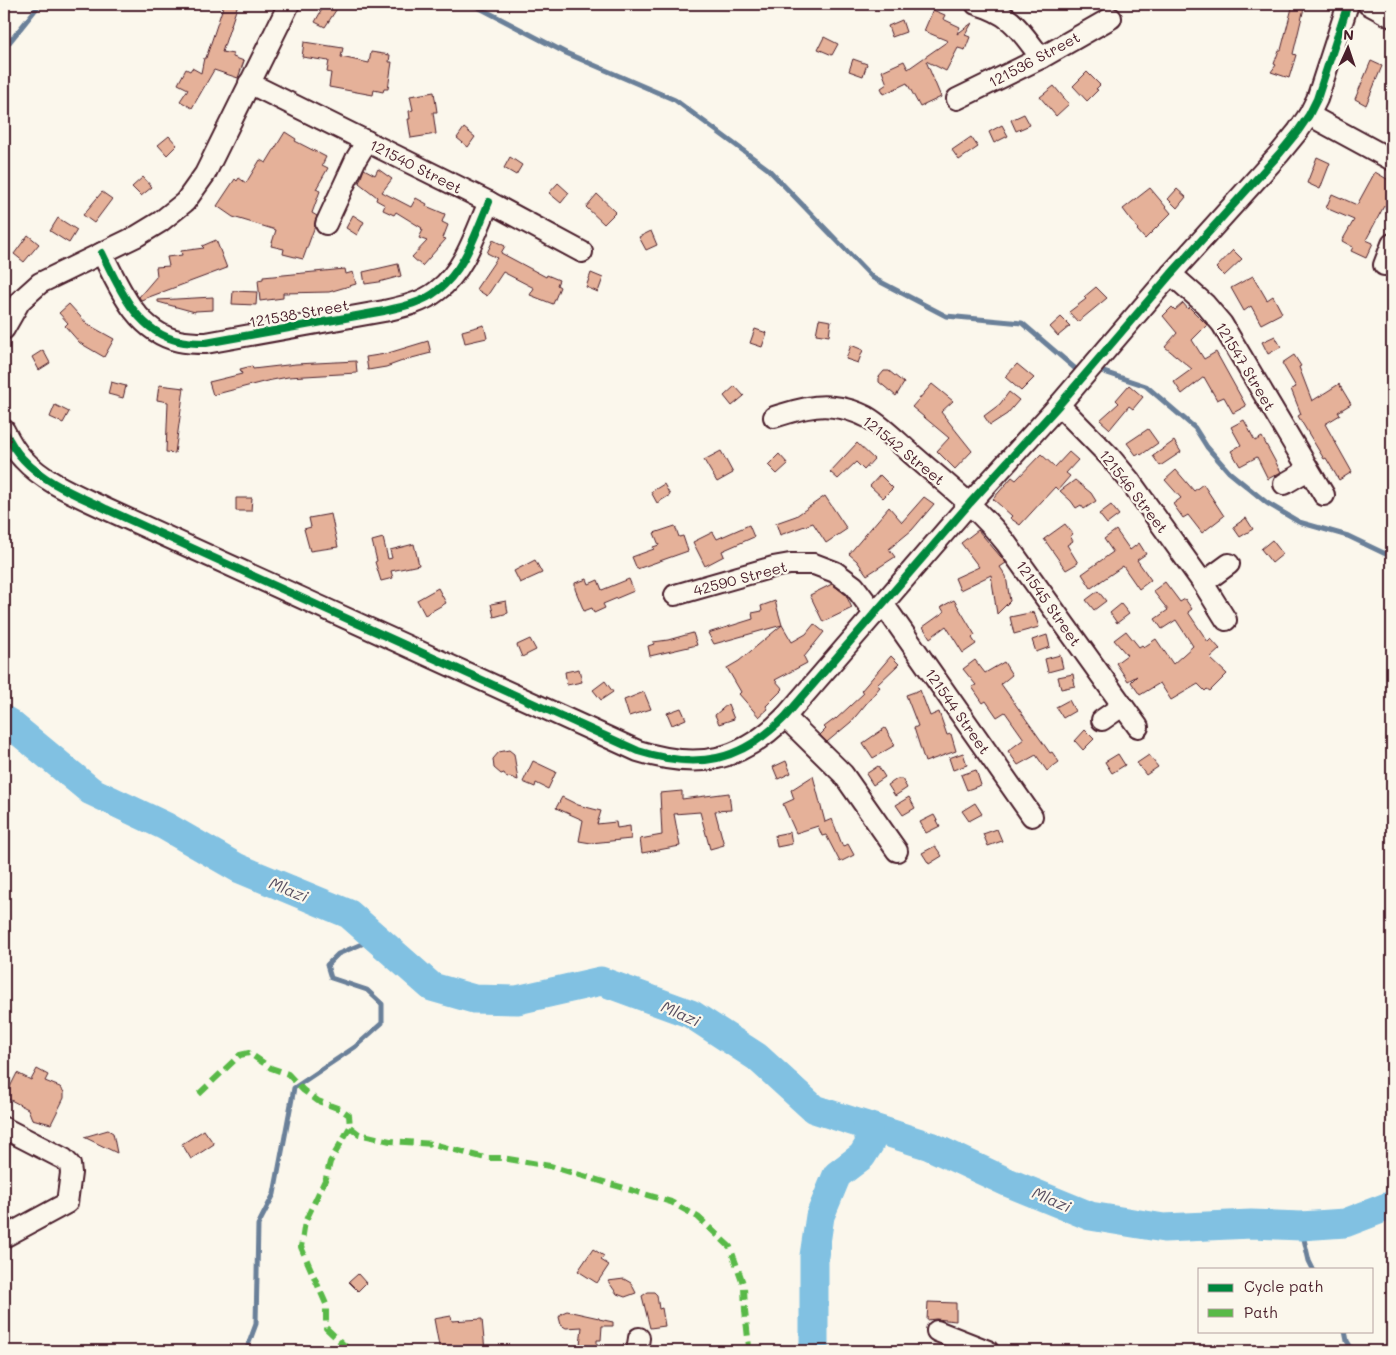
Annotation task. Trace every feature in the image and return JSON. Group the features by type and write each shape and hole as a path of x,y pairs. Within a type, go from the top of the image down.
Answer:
{"street":[{"path":"4,328 20,301 40,283 160,222 185,202 205,174 289,4"},
{"path":"976,4 1006,16 1021,31 1041,58"},
{"path":"4,430 22,458 37,472 67,490 638,751 687,762 719,758 758,741 769,734 785,717 970,504 1059,405 1171,274 1280,153 1309,115 1322,84 1348,4"},
{"path":"1368,4 1392,16"},
{"name":"121536 Street","path":"957,99 1041,58 1111,18"},
{"name":"121540 Street","path":"249,82 489,202 582,252"},
{"path":"1309,115 1392,160"},
{"path":"326,224 366,141"},
{"name":"121538 Street","path":"102,253 115,281 133,310 144,323 165,336 178,341 206,343 384,311 423,300 438,291 458,269 489,202"},
{"path":"1384,266 1392,244"},
{"name":"121547 Street","path":"1171,274 1205,304 1222,324 1324,495"},
{"name":"121546 Street","path":"1059,405 1119,467 1203,583 1226,620"},
{"name":"121542 Street","path":"774,416 822,406 835,407 860,414 882,429 970,504"},
{"path":"1284,484 1308,470"},
{"name":"121545 Street","path":"970,504 1006,543 1138,727"},
{"name":"42590 Street","path":"675,595 772,567 790,564 814,564 835,572 854,586 879,610"},
{"path":"1203,583 1229,564"},
{"name":"121544 Street","path":"879,610 1032,816"},
{"path":"1102,720 1122,706"},
{"path":"785,717 842,774 898,851"},
{"path":"4,1128 64,1159 70,1165 71,1173 67,1203 4,1237"},
{"path":"938,1331 988,1351"}],"building":[{"path":"224,4 238,4 222,52 233,54 233,57 244,61 238,78 214,70 192,108 180,101 188,89 178,84 186,69 190,71 192,68 201,73 204,58 206,58"},
{"path":"325,4 340,4 325,27 315,22"},
{"path":"1293,4 1305,4 1293,54 1296,55 1289,78 1271,72 1276,65 1274,64 1279,50 1281,50"},
{"path":"933,10 945,15 943,19 960,27 957,34 972,23 965,35 970,37 965,50 958,48 946,71 926,61 941,97 920,107 907,83 884,94 881,88 887,84 882,71 904,61 908,69 948,41 924,31"},
{"path":"902,20 906,32 892,37 888,26"},
{"path":"824,37 838,44 832,55 818,49"},
{"path":"304,42 343,48 341,57 369,63 371,52 390,55 389,62 392,62 388,89 384,89 383,92 374,90 373,95 329,87 331,73 327,72 329,61 302,57"},
{"path":"853,59 867,64 863,76 849,71"},
{"path":"1371,61 1382,66 1366,105 1355,99"},
{"path":"1087,72 1100,85 1096,89 1098,90 1087,101 1073,86"},
{"path":"1054,86 1069,104 1056,116 1040,97"},
{"path":"434,92 437,112 433,112 436,134 411,138 408,119 410,119 409,111 413,110 410,96"},
{"path":"1024,114 1030,125 1016,131 1011,120"},
{"path":"1002,125 1008,136 994,143 989,132"},
{"path":"464,128 475,137 468,147 457,138"},
{"path":"285,132 296,139 295,141 326,157 322,165 328,168 316,189 320,191 312,213 317,216 303,259 283,254 284,249 271,246 276,230 233,217 217,206 235,179 237,181 239,178 246,183 260,160 266,163"},
{"path":"169,136 177,145 167,155 158,145"},
{"path":"971,137 978,147 959,160 952,150"},
{"path":"510,157 522,165 516,175 504,168"},
{"path":"1317,157 1330,163 1320,189 1307,183"},
{"path":"364,169 375,175 378,169 392,179 382,192 411,207 416,198 427,204 426,206 445,214 442,222 448,225 443,238 446,239 422,266 412,257 427,241 419,238 423,230 422,228 396,212 394,215 383,210 385,205 376,200 377,197 359,183"},
{"path":"1375,172 1392,182 1392,202 1389,209 1384,206 1366,240 1373,243 1366,258 1351,251 1353,247 1342,241 1354,220 1326,208 1332,194 1357,205"},
{"path":"143,177 152,187 141,196 132,187"},
{"path":"558,183 569,193 561,203 549,193"},
{"path":"1150,188 1171,213 1145,239 1123,209"},
{"path":"1177,189 1186,197 1177,208 1168,199"},
{"path":"102,192 112,199 94,223 83,215"},
{"path":"597,194 616,212 604,224 586,207"},
{"path":"353,215 364,222 357,235 346,228"},
{"path":"58,218 77,230 69,243 50,231"},
{"path":"651,231 657,245 646,250 639,237"},
{"path":"28,235 39,244 24,262 14,254"},
{"path":"216,240 227,268 141,300 139,297 157,276 156,267 169,266 167,257 182,255 181,251 204,248 202,246"},
{"path":"493,240 505,246 501,253 546,277 547,275 559,280 557,285 560,287 553,304 530,295 534,288 503,272 487,296 476,289 497,258 487,253"},
{"path":"1233,250 1242,259 1224,276 1216,268"},
{"path":"398,264 401,276 365,284 363,272"},
{"path":"345,269 346,274 353,272 356,284 329,292 283,293 283,298 260,301 258,280 263,279 263,277"},
{"path":"591,273 603,278 598,292 586,287"},
{"path":"1253,276 1267,300 1273,296 1282,313 1261,324 1251,306 1244,311 1231,288"},
{"path":"1096,287 1107,298 1078,322 1069,312 1086,299 1084,297"},
{"path":"233,291 257,292 256,305 232,304"},
{"path":"213,297 213,310 195,312 158,302 158,300"},
{"path":"1183,303 1207,325 1192,340 1204,359 1216,352 1246,406 1233,413 1224,397 1217,400 1204,377 1182,394 1174,382 1192,369 1165,347 1177,333 1163,316 1172,307 1175,310"},
{"path":"69,304 87,324 114,339 104,357 80,343 65,326 68,323 59,313"},
{"path":"1061,317 1070,326 1058,336 1050,327"},
{"path":"819,319 831,321 829,336 816,334"},
{"path":"484,325 487,338 465,343 462,331"},
{"path":"755,329 767,333 762,347 750,343"},
{"path":"1275,336 1281,347 1268,354 1262,342"},
{"path":"428,341 431,353 386,367 368,370 366,357 385,354"},
{"path":"851,345 863,350 858,363 846,359"},
{"path":"43,350 50,363 39,370 32,357"},
{"path":"1294,355 1301,366 1299,367 1312,401 1339,384 1351,404 1338,412 1340,415 1325,424 1352,472 1339,480 1298,416 1301,414 1291,389 1296,387 1282,363"},
{"path":"356,361 357,373 288,377 213,395 209,382 242,374 240,369 252,366 253,369 296,364"},
{"path":"1017,364 1034,378 1021,391 1005,377"},
{"path":"884,371 889,371 904,383 896,396 879,382 879,377"},
{"path":"111,382 126,386 123,398 108,394"},
{"path":"932,384 953,401 941,412 972,451 955,469 937,451 949,438 912,407"},
{"path":"159,385 184,388 175,453 166,452 168,402 157,400"},
{"path":"1129,385 1143,397 1133,409 1129,406 1110,429 1100,420 1119,403 1116,400"},
{"path":"735,386 744,396 732,406 724,396"},
{"path":"1009,392 1019,400 1007,414 990,425 984,416 1000,404"},
{"path":"55,405 69,412 63,423 50,417"},
{"path":"1244,420 1255,441 1262,437 1281,472 1268,479 1257,457 1240,466 1231,451 1241,445 1231,427"},
{"path":"1148,429 1158,443 1141,455 1139,453 1136,455 1127,443"},
{"path":"1174,441 1181,452 1160,466 1153,456"},
{"path":"857,443 874,459 864,470 856,462 838,479 830,472"},
{"path":"721,451 733,473 717,482 704,460"},
{"path":"1069,452 1078,460 1066,473 1070,476 1058,490 1055,487 1020,525 1010,518 1012,516 993,499 1012,477 1016,480 1041,454 1055,467"},
{"path":"779,454 788,464 777,474 768,465"},
{"path":"1176,470 1194,491 1203,484 1224,516 1202,533 1188,515 1183,518 1173,504 1181,498 1165,480"},
{"path":"880,475 893,488 883,498 870,486"},
{"path":"1075,480 1091,493 1096,501 1084,509 1081,505 1076,508 1060,491"},
{"path":"664,484 670,495 657,503 651,492"},
{"path":"825,496 847,529 826,543 813,523 780,535 776,523 796,516"},
{"path":"924,497 934,504 912,530 889,549 895,557 867,575 857,561 849,554 889,507 902,522"},
{"path":"236,498 252,498 251,511 236,511"},
{"path":"1111,505 1119,515 1107,524 1099,514"},
{"path":"331,514 338,547 310,551 304,529 311,527 309,518"},
{"path":"1246,518 1253,529 1240,537 1233,527"},
{"path":"1065,524 1073,534 1070,536 1073,541 1067,545 1078,563 1066,570 1044,539"},
{"path":"749,525 754,537 722,551 724,556 705,566 693,542 713,532 717,539"},
{"path":"675,526 679,537 683,536 688,551 637,569 632,557 654,549 653,547 659,545 654,533"},
{"path":"978,530 1006,563 1000,567 1006,576 1010,601 997,614 991,575 960,590 955,578 979,567 961,543"},
{"path":"1116,530 1130,550 1139,543 1146,554 1137,560 1151,580 1139,589 1123,566 1091,588 1082,574 1113,552 1104,539"},
{"path":"383,538 388,559 392,558 390,550 414,544 419,565 391,571 393,578 381,581 375,562 377,561 372,541"},
{"path":"1272,540 1283,554 1272,563 1261,549"},
{"path":"535,560 542,573 520,583 514,571"},
{"path":"587,579 589,584 598,580 602,590 629,579 634,591 603,604 605,608 594,613 592,608 584,611 575,589 575,583"},
{"path":"1165,582 1180,602 1185,599 1192,609 1188,612 1208,642 1211,639 1220,649 1210,658 1227,674 1210,691 1207,689 1205,691 1198,684 1171,700 1160,683 1140,695 1131,682 1137,676 1128,681 1116,663 1127,655 1114,640 1126,631 1139,647 1142,645 1144,647 1156,639 1173,664 1193,646 1176,620 1162,629 1155,619 1168,610 1153,591"},
{"path":"832,584 846,595 852,608 823,622 810,595"},
{"path":"438,588 446,603 425,615 417,600"},
{"path":"1098,591 1106,601 1094,610 1086,600"},
{"path":"954,600 975,635 972,638 976,644 963,653 946,626 930,638 923,627 944,612 941,607"},
{"path":"506,601 508,613 494,617 491,604"},
{"path":"775,601 782,625 714,644 708,633 753,619 752,613 762,611 761,606"},
{"path":"1121,604 1129,614 1117,623 1110,613"},
{"path":"1034,612 1039,627 1014,634 1010,617"},
{"path":"814,624 824,632 804,657 807,663 775,680 783,689 766,706 768,709 759,717 739,694 741,692 727,668 739,661 782,625 792,642 806,634"},
{"path":"693,633 697,645 650,656 648,646 654,644 653,642"},
{"path":"1047,635 1050,647 1036,652 1032,640"},
{"path":"530,639 536,650 522,657 517,645"},
{"path":"1060,655 1063,668 1048,672 1045,659"},
{"path":"891,656 899,664 877,685 880,687 851,722 827,742 820,735 826,729 824,727 836,719 864,693 861,691"},
{"path":"975,660 985,673 1004,662 1012,675 1001,684 1050,753 1052,752 1059,762 1047,771 1036,755 1018,765 1008,751 1024,739 1005,712 997,717 986,701 983,703 972,687 976,685 963,669"},
{"path":"579,669 582,682 567,685 565,672"},
{"path":"1073,674 1075,686 1061,689 1058,677"},
{"path":"605,681 613,692 601,700 593,690"},
{"path":"920,690 930,716 939,712 947,735 951,734 956,751 925,762 914,728 918,726 906,695"},
{"path":"644,692 651,709 629,716 624,700"},
{"path":"1069,700 1075,711 1063,718 1056,707"},
{"path":"728,704 734,719 719,724 715,715"},
{"path":"681,708 686,719 672,725 667,713"},
{"path":"885,728 895,745 873,758 863,743"},
{"path":"1085,730 1094,739 1083,750 1075,741"},
{"path":"509,750 514,754 518,780 510,777 507,778 504,773 501,774 494,768 493,759 499,752"},
{"path":"963,753 967,765 953,770 949,758"},
{"path":"1118,754 1125,765 1112,773 1105,762"},
{"path":"1149,755 1158,767 1146,775 1137,763"},
{"path":"533,761 556,772 548,789 536,783 535,787 523,782"},
{"path":"786,761 791,773 778,779 773,767"},
{"path":"878,766 885,777 873,785 866,774"},
{"path":"976,770 981,785 967,790 961,775"},
{"path":"813,776 825,822 832,819 843,847 848,844 854,855 840,862 826,835 822,836 818,826 796,833 783,804 794,799 791,790"},
{"path":"897,779 902,779 907,788 895,796 888,785"},
{"path":"682,791 682,799 729,793 731,810 715,811 724,845 710,849 700,812 674,814 680,846 642,853 640,839 662,835 660,793"},
{"path":"562,797 578,805 601,811 597,824 616,822 617,828 630,826 631,839 591,843 579,841 583,820 556,808"},
{"path":"909,797 915,808 903,815 896,805"},
{"path":"975,803 982,814 969,821 962,811"},
{"path":"934,815 940,826 926,833 920,822"},
{"path":"997,829 1002,841 988,846 983,834"},
{"path":"790,832 792,844 777,847 775,835"},
{"path":"935,846 942,856 929,864 922,853"},
{"path":"37,1069 48,1075 45,1081 60,1087 64,1092 64,1098 51,1124 32,1119 28,1109 5,1097 17,1073 31,1080"},
{"path":"108,1130 113,1133 117,1153 84,1137"},
{"path":"204,1130 214,1144 191,1159 182,1144"},
{"path":"593,1249 604,1256 601,1260 609,1265 597,1283 578,1271"},
{"path":"358,1274 366,1283 358,1291 349,1282"},
{"path":"624,1279 631,1283 636,1293 625,1297 617,1294 608,1281"},
{"path":"648,1292 654,1292 657,1295 659,1309 662,1308 665,1326 650,1328 642,1296"},
{"path":"928,1302 956,1303 956,1321 927,1320"},
{"path":"567,1311 613,1322 613,1326 602,1326 601,1340 597,1340 597,1351 593,1351 592,1347 580,1345 582,1327 566,1328 561,1325 559,1317"},
{"path":"451,1316 452,1321 482,1319 485,1351 440,1351 434,1319"}],"waterway":[{"path":"4,49 40,4"},
{"path":"472,4 566,53 675,100 768,169 873,278 946,316 1022,323 1078,371"},
{"path":"1104,372 1146,386 1195,428 1207,447 1229,472 1267,503 1299,522 1348,536 1392,557"},
{"name":"Mlazi","path":"4,720 91,791 165,826 238,868 349,914 432,987 474,999 517,1000 601,981 691,1014 757,1057 814,1109 930,1146 1007,1182 1090,1216 1164,1228 1251,1224 1301,1226 1345,1223 1392,1205"},
{"path":"246,1351 256,1324 258,1225 274,1194 294,1088 355,1047 382,1023 382,1004 367,990 331,978 327,965 338,954 376,938"},
{"path":"814,1351 814,1256 820,1216 837,1175 862,1156 870,1143 867,1126"},
{"path":"1301,1226 1309,1261 1312,1268"},
{"path":"1345,1332 1347,1341 1353,1351"}],"marked path":[{"path":"199,1094 240,1055 249,1053 271,1068 288,1074 303,1090 318,1101 340,1109 349,1115 350,1127 330,1162 326,1178 305,1222 301,1247 326,1304 326,1328 350,1351"},
{"path":"350,1127 359,1134 390,1141 433,1144 485,1158 502,1158 550,1166 671,1202 698,1217 730,1247 744,1286 748,1351"}],"cycle path":[{"path":"4,430 23,459 51,482 106,509 638,751 680,760 717,758 735,753 768,732 785,717 970,503 1059,405 1171,274 1280,153 1309,115 1317,99 1348,4"},
{"path":"102,253 131,307 152,328 164,336 179,341 206,343 384,311 425,299 447,282 462,262 489,202"}]}
